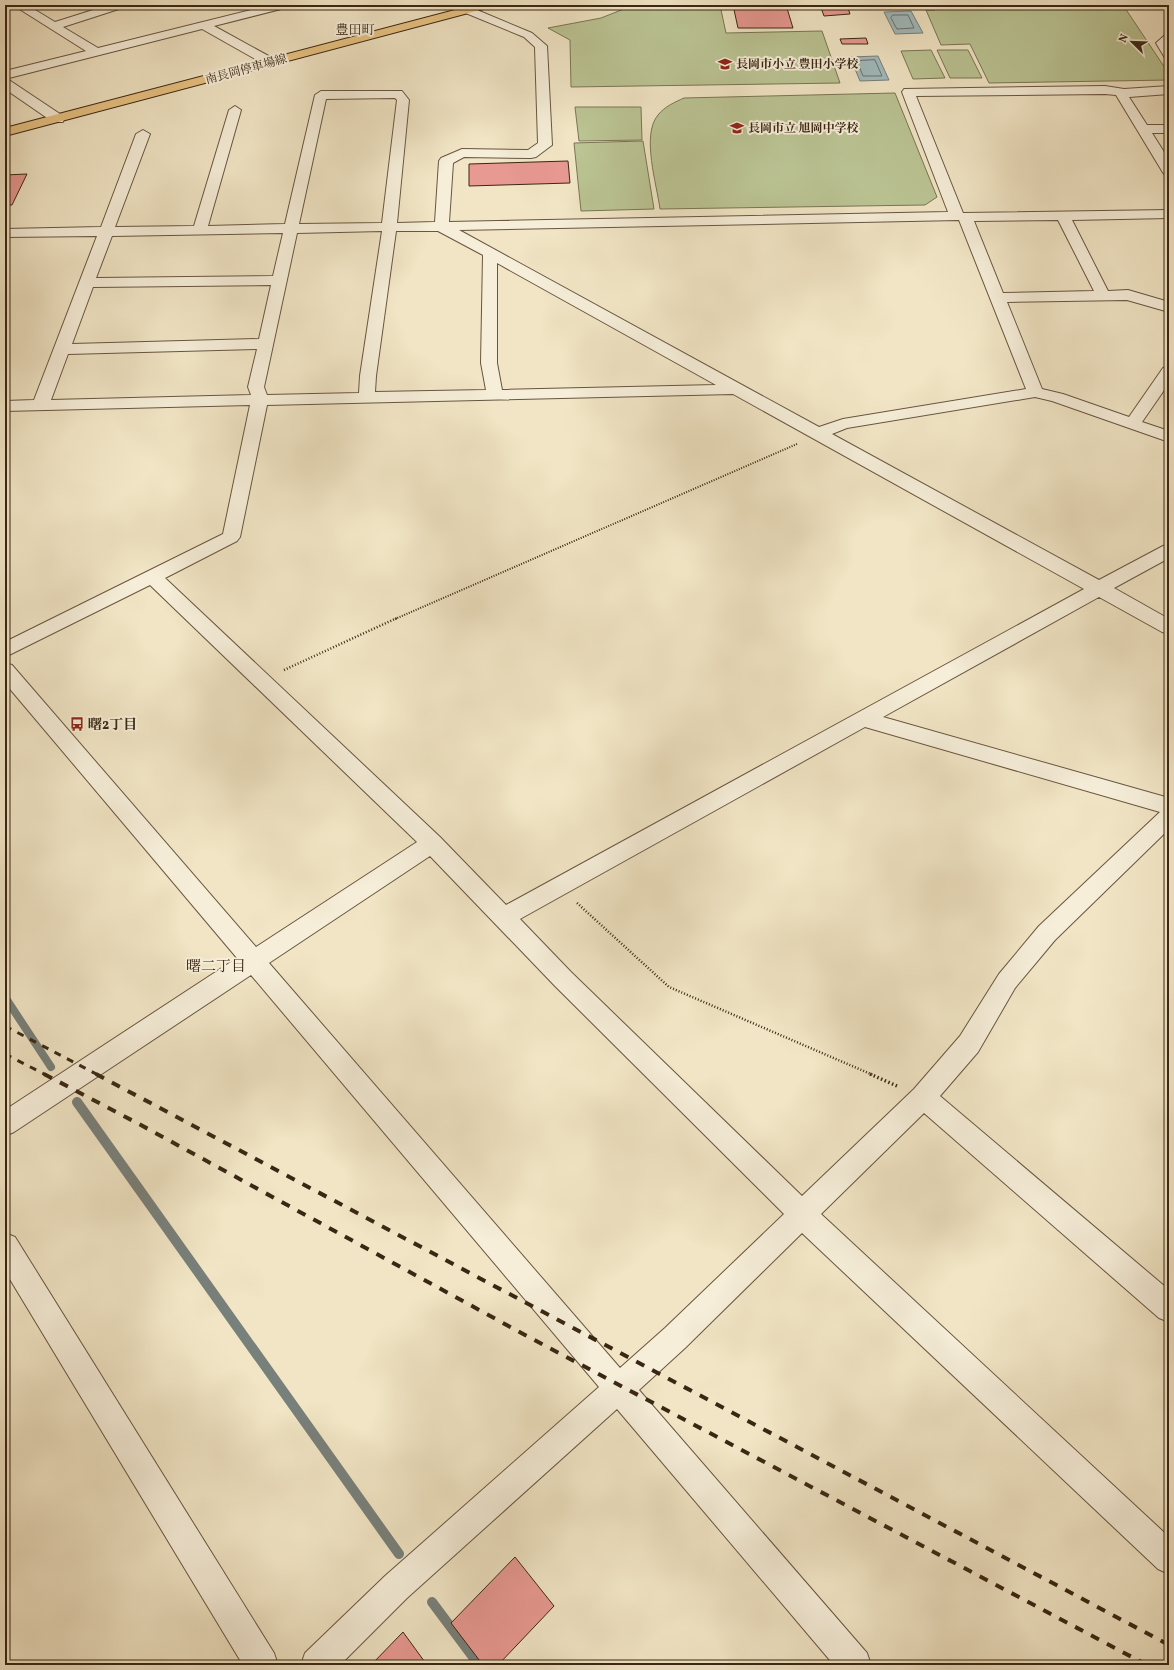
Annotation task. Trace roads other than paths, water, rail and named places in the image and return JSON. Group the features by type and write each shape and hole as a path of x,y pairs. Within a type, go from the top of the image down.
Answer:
{"main road":[{"name":"南長岡停車場線","path":"5,132 270,62 461,8 487,5"}],"street":[{"path":"20,5 96,52"},
{"path":"54,26 121,5"},
{"path":"5,74 284,5"},
{"path":"442,227 446,161 462,153 530,154 545,145 541,46 528,35 461,8"},
{"path":"203,25 270,62"},
{"path":"1169,38 1162,43 1169,55"},
{"path":"5,83 58,119"},
{"path":"1035,392 997,298 908,92 1105,90 1125,92 1169,90"},
{"path":"1125,92 1122,96 1169,170"},
{"path":"5,650 231,537 260,399 256,387 320,96 398,94 403,100 388,227 389,234 368,376 367,397"},
{"path":"200,230 235,110"},
{"path":"1142,129 1169,129"},
{"path":"41,404 143,134"},
{"path":"5,233 442,227 961,216 1165,214 1169,228"},
{"path":"1063,215 1102,295"},
{"path":"442,227 819,433 1169,627"},
{"path":"490,253 489,363 495,394"},
{"path":"86,283 280,280"},
{"path":"997,298 1128,295 1169,308"},
{"path":"61,349 265,344"},
{"path":"1132,423 1163,392 1169,371"},
{"path":"5,406 737,389"},
{"path":"819,433 843,424 1035,392 1057,397 1169,437"},
{"path":"504,917 1169,550"},
{"path":"152,576 432,843 504,917 514,930 801,1213 1169,1558"},
{"path":"5,670 855,1665"},
{"path":"863,719 1169,806"},
{"path":"317,1665 396,1587 675,1338 801,1213 817,1201 923,1097 969,1044 1006,981 1047,933 1169,816"},
{"path":"5,1124 432,843"},
{"path":"923,1097 1169,1308"},
{"path":"5,1246 262,1665"}],"water":[{"path":"911,11 923,33 895,34 884,12"},
{"path":"878,56 889,80 860,81 850,57"}],"waterway":[{"path":"5,997 51,1067"},
{"path":"77,1102 399,1554"},
{"path":"432,1602 479,1665"}],"railway":[{"path":"5,1026 98,1075"},
{"path":"5,1054 46,1075"},
{"path":"44,1074 139,1124 525,1335 1147,1665"},
{"path":"96,1074 1169,1645"}],"place":[{"name":"長岡市小立 豊田小学校","path":"725,64"},
{"name":"長岡市立 旭岡中学校","path":"737,128"},
{"name":"曙2丁目","path":"77,724"}],"district":[{"name":"豊田町","path":"355,29"},
{"name":"曙二丁目","path":"216,966"}]}
